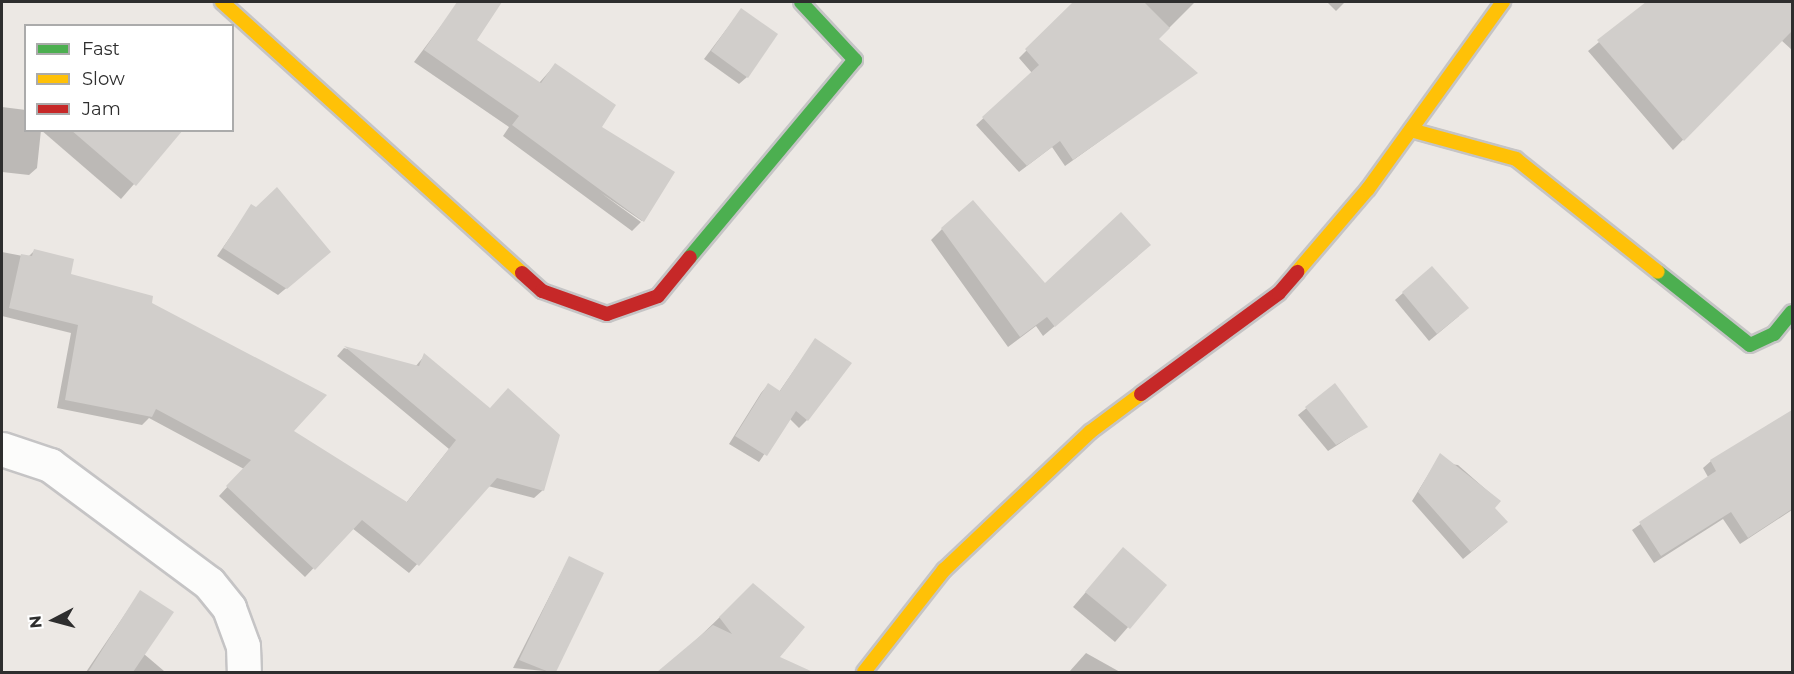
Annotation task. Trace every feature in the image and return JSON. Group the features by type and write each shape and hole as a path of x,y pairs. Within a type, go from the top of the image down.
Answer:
{"street":[{"path":"222,2 542,291 607,314 658,296 855,60 801,2"},
{"path":"864,672 895,626 944,570 1090,432 1279,293 1411,130 1503,2"},
{"path":"1411,130 1516,159 1750,345 1774,334 1792,312"},
{"path":"2,449 50,465 209,583 229,608 243,646 244,672"}],"building":[{"path":"457,2 502,2 477,40 541,83 555,63 616,105 602,127 675,172 644,222 512,125 519,116 424,50"},
{"path":"1073,2 1144,2 1170,28 1159,39 1198,73 1073,160 1060,141 1027,166 982,117 1039,65 1025,49"},
{"path":"1646,2 1792,2 1792,31 1684,141 1597,40"},
{"path":"741,8 778,34 748,78 711,51"},
{"path":"73,132 181,132 136,186"},
{"path":"277,187 331,252 287,289 223,248 251,204 256,207"},
{"path":"973,200 1045,283 1121,212 1151,245 1055,327 1047,317 1020,337 941,228"},
{"path":"34,249 74,259 71,274 153,296 152,303 327,395 294,431 407,502 456,440 344,346 419,366 424,353 490,408 508,388 560,435 544,491 497,478 419,566 362,520 315,570 226,486 251,460 156,409 152,417 65,400 78,325 9,308 21,254 32,256"},
{"path":"1432,266 1469,308 1437,334 1402,292"},
{"path":"815,338 852,363 808,421 796,411 767,456 735,436 768,383 780,391"},
{"path":"1335,383 1368,427 1336,445 1305,407"},
{"path":"1792,410 1792,509 1748,538 1731,512 1661,556 1639,522 1716,471 1710,460"},
{"path":"1440,453 1501,501 1495,508 1508,522 1471,552 1418,492"},
{"path":"1123,547 1167,585 1130,629 1085,592"},
{"path":"569,556 604,573 556,672 549,672 519,660"},
{"path":"753,583 805,627 780,657 813,672 657,672 713,625 732,634 719,617"},
{"path":"140,590 174,612 133,672 88,672"}],"traffic: fast":[{"path":"690,257 855,60 801,2"},
{"path":"1658,272 1750,345 1774,334 1792,312"}],"traffic: slow":[{"path":"222,2 522,273"},
{"path":"1297,272 1368,189 1503,2"},
{"path":"1411,130 1516,159 1658,272"},
{"path":"864,672 944,570 1090,432 1141,394"}],"traffic: jam":[{"path":"522,273 542,291 607,314 658,296 690,257"},
{"path":"1141,394 1279,293 1297,272"}]}
